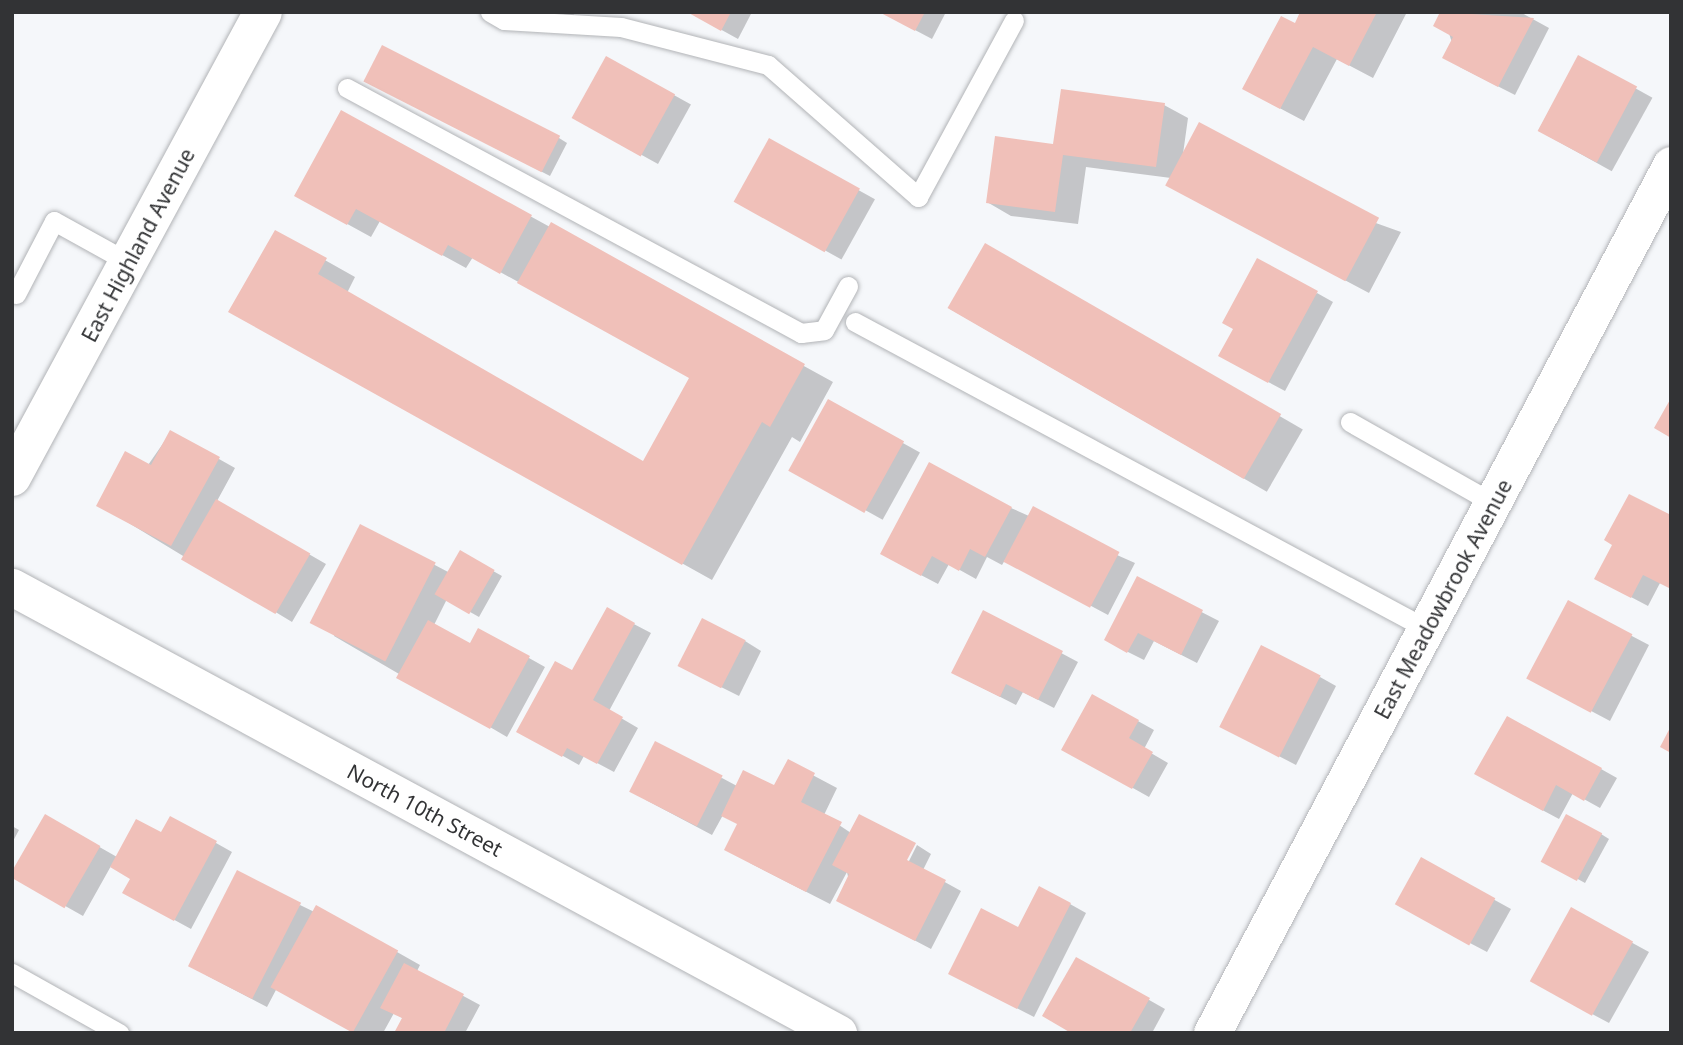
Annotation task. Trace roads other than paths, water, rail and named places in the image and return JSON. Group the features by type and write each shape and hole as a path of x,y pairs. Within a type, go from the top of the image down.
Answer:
{"street":[{"name":"East Highland Avenue","path":"12,477 263,12"},
{"name":"East Meadowbrook Avenue","path":"1212,1033 1671,165"},
{"name":"North 10th Street","path":"12,587 838,1033"}],"lane":[{"path":"490,12 504,20 582,19 675,38 768,65 918,197 1014,20"},
{"path":"346,88 801,333 824,330 848,286"},
{"path":"16,294 54,221 128,262"},
{"path":"855,322 1427,629"},
{"path":"1350,422 1493,503"},
{"path":"12,973 119,1033"}]}
